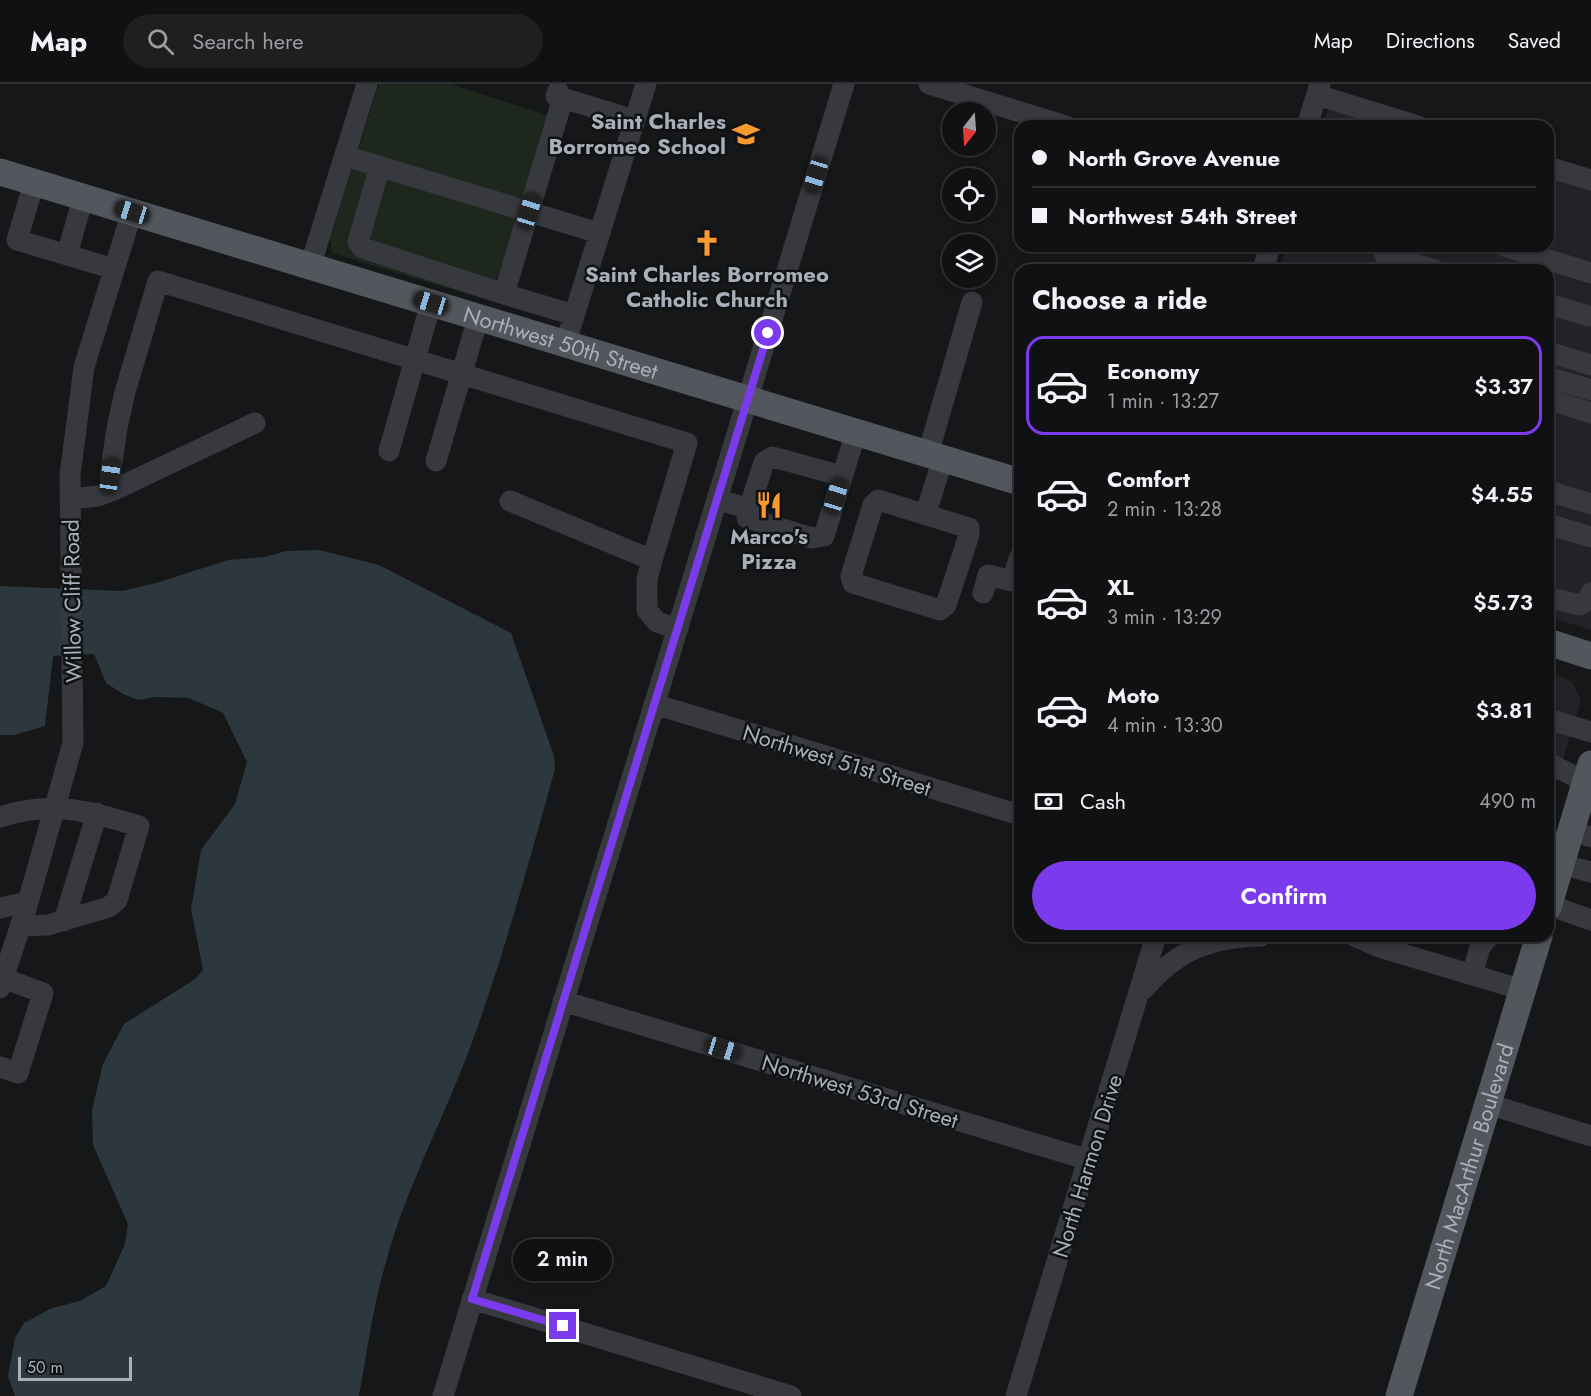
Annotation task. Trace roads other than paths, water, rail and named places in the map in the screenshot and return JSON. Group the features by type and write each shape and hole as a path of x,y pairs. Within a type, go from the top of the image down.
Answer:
{"main road":[{"name":"Northwest 50th Street","path":"0,172 1014,480"},
{"path":"1554,644 1591,656"},
{"path":"1554,887 1561,864 1581,834 1588,780"},
{"name":"North MacArthur Boulevard","path":"1399,1396 1537,942"}],"street":[{"path":"310,267 367,84"},
{"path":"565,345 646,84"},
{"path":"443,1396 844,84"},
{"path":"929,84 1046,120"},
{"path":"1309,120 1318,89 1402,120"},
{"path":"504,294 562,91 634,120"},
{"path":"345,156 599,233"},
{"path":"380,166 358,242 363,249 574,315"},
{"path":"1554,168 1591,180"},
{"path":"34,183 17,240 114,269"},
{"path":"67,255 83,198"},
{"name":"Willow Cliff Road","path":"2,983 28,903 73,743 70,475 84,367 132,212"},
{"path":"1523,252 1591,273"},
{"path":"1384,257 1412,264"},
{"path":"116,489 110,476 117,428 125,392 158,281 687,443 647,579 647,610 657,622 678,629"},
{"path":"926,513 935,456 972,302"},
{"path":"389,451 431,303"},
{"path":"1554,305 1590,313"},
{"path":"436,462 478,318"},
{"path":"1554,354 1591,364"},
{"path":"1554,379 1591,390"},
{"path":"1554,404 1591,413"},
{"path":"71,499 98,496 116,489 255,423"},
{"path":"842,476 773,457 764,462 747,518 812,538 824,536 856,432"},
{"path":"1554,493 1591,504"},
{"path":"717,499 749,509"},
{"path":"882,500 926,513 969,528 969,535 946,605 940,610 926,607 853,583 851,576 873,505 882,500"},
{"path":"510,501 652,560"},
{"path":"1554,526 1591,537"},
{"path":"983,593 988,574 1012,581 1014,575"},
{"path":"1554,598 1580,604 1589,599 1591,593"},
{"name":"Northwest 51st Street","path":"654,704 1014,813"},
{"path":"1554,721 1591,732"},
{"path":"1554,766 1588,780"},
{"path":"0,817 17,811 54,806 97,813 139,826 117,900 109,907 48,925 20,926"},
{"path":"64,921 97,813"},
{"path":"1561,864 1591,872"},
{"path":"0,908 28,903"},
{"path":"1554,908 1591,920"},
{"name":"North Harmon Drive","path":"1016,1396 1154,942"},
{"path":"1138,996 1161,969 1184,954 1216,942"},
{"path":"1472,975 1480,948 1484,942"},
{"path":"1394,944 1472,975 1523,990"},
{"path":"0,1068 18,1073 43,993 2,983"},
{"name":"Northwest 53rd Street","path":"563,1001 1089,1160"},
{"path":"1488,1104 1591,1136"},
{"path":"472,1299 791,1396"}],"place":[{"name":"Saint Charles Borromeo School","path":"746,134"},
{"name":"Saint Charles Borromeo Catholic Church","path":"707,243"},
{"name":"Marco's Pizza","path":"769,505"}]}
